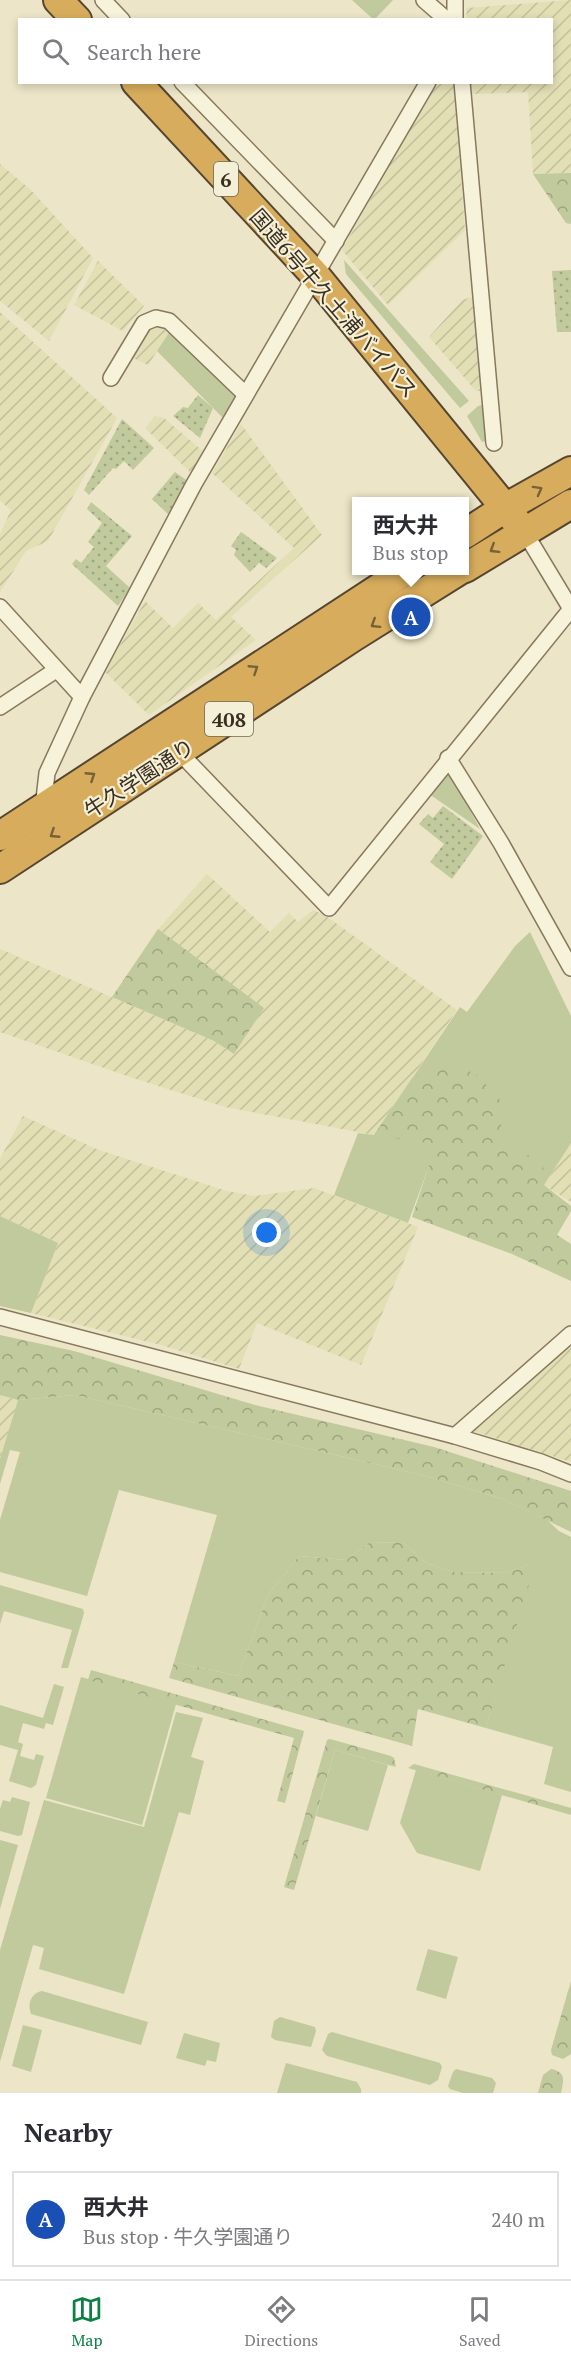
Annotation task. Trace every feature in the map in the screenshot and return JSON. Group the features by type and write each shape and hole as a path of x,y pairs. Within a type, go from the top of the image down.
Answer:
{"highway":[{"path":"58,0 75,18"},
{"name":"国道6号牛久土浦バイパス","path":"138,84 316,276 524,531"},
{"path":"469,531 571,471"},
{"path":"469,565 571,504"},
{"name":"牛久学園通り","path":"0,836 399,575"},
{"name":"牛久学園通り","path":"0,869 452,575"}],"street":[{"path":"103,0 120,18"},
{"path":"424,0 445,18"},
{"path":"455,0 455,18"},
{"path":"184,84 336,241"},
{"path":"42,808 47,773 82,697 194,484 427,84"},
{"path":"462,84 494,443"},
{"path":"111,378 144,323 156,318 169,321 245,394"},
{"path":"179,752 329,908 448,758 571,609 524,531"},
{"path":"0,607 82,697"},
{"path":"0,707 56,670"},
{"path":"448,758 501,843 571,968"},
{"path":"0,1317 455,1436 542,1462 571,1474"},
{"path":"455,1436 571,1334"}],"shaded area":[{"path":"571,0 571,173 533,174 528,92 472,94 471,84 553,84 553,18 467,18 466,8"},
{"path":"435,84 454,84 465,230 388,305 342,250"},
{"path":"0,164 31,190 93,258 49,341 0,301"},
{"path":"98,261 144,306 123,331 74,305"},
{"path":"472,297 482,391 476,391 429,337 462,300"},
{"path":"0,312 117,418 48,541 26,551 0,592 0,534 11,510 0,501"},
{"path":"164,324 172,328 148,365 133,358 147,332"},
{"path":"155,416 164,418 205,453 193,475 145,428"},
{"path":"241,424 322,535 231,617 256,640 149,715 105,672 145,601 173,628 198,603 216,620 294,548 212,473"},
{"path":"207,874 270,932 289,913 298,922 313,910 326,916 457,1010 374,1135 225,1107 0,1032 0,949 214,1041 234,1054 263,1008 158,929"},
{"path":"23,1116 99,1150 227,1191 254,1196 314,1188 418,1227 361,1365 257,1323 239,1369 161,1345 31,1313 58,1243 0,1216 0,1159"},
{"path":"571,1143 571,1202 544,1185"},
{"path":"571,1345 571,1462 473,1431"},
{"path":"0,1395 18,1400 0,1459"}],"green space":[{"path":"352,0 393,0 376,18 372,18"},
{"path":"571,173 571,224 566,223 533,174"},
{"path":"344,260 469,401 460,408 346,274"},
{"path":"571,270 571,332 557,332 552,271"},
{"path":"172,328 230,386 236,399 224,419 157,351"},
{"path":"198,395 213,408 200,438 173,416 183,407 188,408"},
{"path":"483,405 487,441 482,442 467,416 478,406"},
{"path":"122,419 154,448 133,470 124,461 116,469 113,468 89,495 84,490"},
{"path":"175,472 189,482 168,514 152,499"},
{"path":"91,502 132,536 106,566 130,588 118,606 72,564 76,559 81,563 94,547 88,542 102,523 87,509"},
{"path":"241,532 277,558 266,568 259,563 250,572 234,555 236,550 231,546"},
{"path":"451,775 480,829 429,794 443,776"},
{"path":"443,806 483,836 452,879 430,862 444,844 419,824 428,814 433,818"},
{"path":"158,929 264,1008 234,1054 214,1041 112,997"},
{"path":"530,932 571,1016 571,1143 544,1185 437,1144 408,1223 334,1195 358,1133 374,1135 460,1007 467,1012 515,946"},
{"path":"454,1064 477,1075 500,1100 502,1145 543,1161 544,1185 571,1206 571,1211 557,1235 571,1244 571,1281 512,1254 412,1217 436,1144 374,1135 412,1078 427,1070"},
{"path":"0,1216 58,1243 31,1313 0,1306"},
{"path":"0,1335 74,1351 255,1405 434,1447 571,1491 571,1532 503,1499 422,1475 75,1395 18,1400 0,1395"},
{"path":"75,1395 422,1475 503,1499 547,1520 559,1531 571,1537 571,1792 544,1784 553,1747 486,1728 534,1562 507,1573 454,1572 426,1563 403,1542 369,1543 346,1560 299,1556 268,1595 238,1676 174,1662 217,1515 119,1490 87,1596 0,1572 0,1520 20,1452 10,1450 0,1484 0,1459 18,1400"},
{"path":"403,1542 426,1563 454,1572 507,1573 536,1561 486,1728 418,1709 412,1746 169,1678 174,1662 238,1676 268,1595 299,1556 346,1560 369,1543"},
{"path":"0,1585 83,1609 84,1613 68,1668 61,1668 72,1630 4,1611 0,1624"},
{"path":"91,1670 304,1731 285,1803 277,1801 294,1738 88,1680"},
{"path":"81,1677 176,1704 142,1825 46,1798"},
{"path":"54,1684 64,1687 53,1725 46,1723 44,1729 23,1723 18,1742 23,1744 20,1756 34,1760 36,1754 44,1756 36,1785 31,1788 9,1781 18,1750 0,1745 0,1705 43,1718"},
{"path":"176,1712 203,1718 191,1757 204,1761 190,1815 179,1812 124,1994 39,1969 44,1948 33,1945 0,2062 0,1950 44,1800 144,1827"},
{"path":"327,1740 391,1756 394,1758 396,1767 335,1750 294,1890 284,1887"},
{"path":"335,1750 388,1765 368,1831 316,1816"},
{"path":"414,1764 571,1808 571,1815 408,1768"},
{"path":"416,1770 502,1795 480,1871 417,1853 400,1823"},
{"path":"12,1797 30,1802 22,1835 18,1836 0,1831 0,1809 3,1800 10,1802"},
{"path":"0,1840 18,1845 0,1909"},
{"path":"428,1949 458,1957 446,1999 416,1990"},
{"path":"571,1981 571,2054 563,2059 552,2055 551,2050"},
{"path":"42,1991 148,2022 141,2045 31,2014 29,2006 31,2000 35,1994"},
{"path":"280,2017 315,2027 311,2047 275,2040 271,2037 274,2021"},
{"path":"23,2025 42,2030 31,2072 12,2066"},
{"path":"332,2032 440,2063 442,2067 438,2080 430,2085 327,2056 322,2050 328,2034"},
{"path":"184,2033 220,2043 216,2062 207,2060 205,2066 176,2058"},
{"path":"286,2063 357,2082 361,2093 277,2093"},
{"path":"456,2069 492,2078 496,2083 493,2093 463,2093 450,2089 448,2086"},
{"path":"551,2069 562,2074 561,2093 538,2093 543,2075"}],"place":[{"name":"西大井","path":"411,617"}]}
